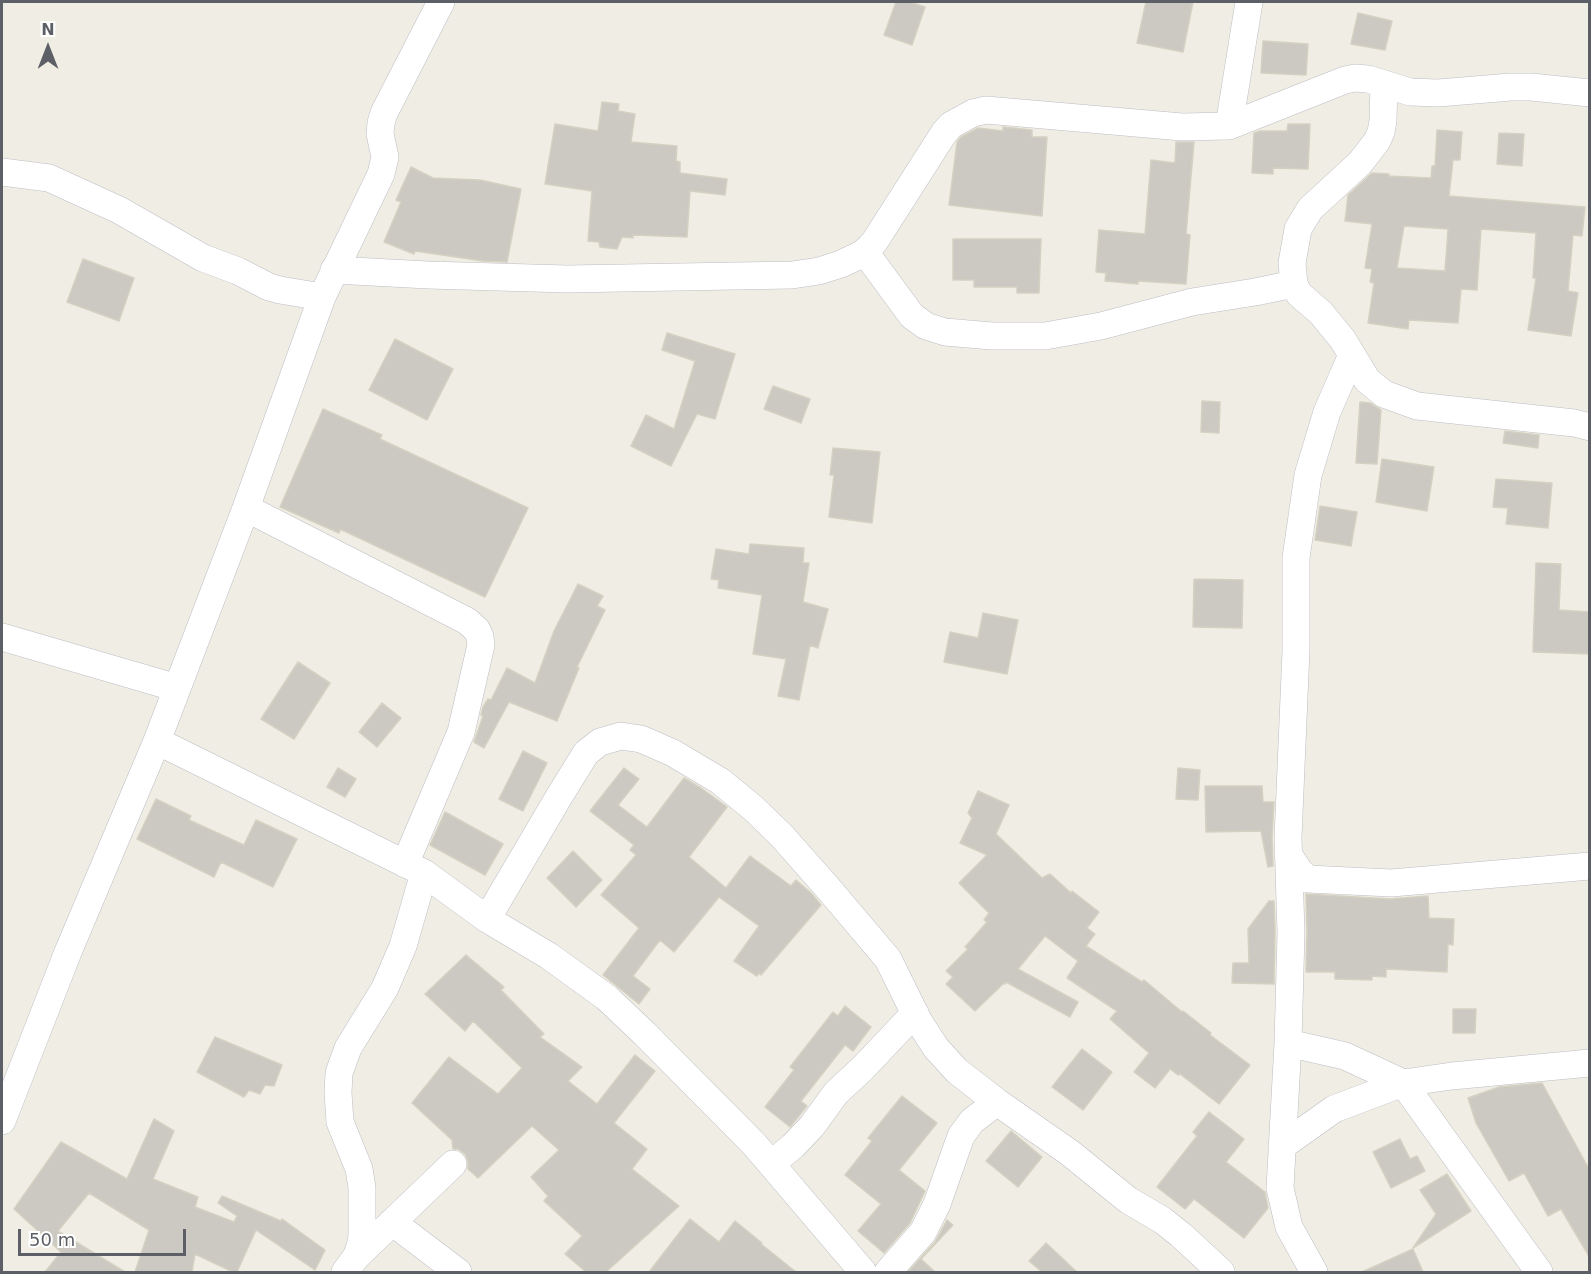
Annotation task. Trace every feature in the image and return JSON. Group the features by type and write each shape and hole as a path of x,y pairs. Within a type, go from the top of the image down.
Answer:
{"street":[{"path":"2,1121 68,952 157,741 246,508 322,297 381,174 386,157 380,134 384,113 441,2"},
{"path":"1229,126 1249,2"},
{"path":"334,270 567,279 792,275 819,271 841,264 865,252 876,241 944,133 951,125 973,113 987,110 1182,127 1229,126 1355,78 1368,79 1410,92 1438,93 1532,87 1590,93"},
{"path":"1384,84 1383,121 1377,141 1360,163 1310,209 1298,229 1292,263 1294,284 1299,294 1321,313 1343,340 1367,380 1384,394 1418,406 1574,423 1590,427"},
{"path":"2,172 49,178 119,210 203,258 238,271 269,287 322,297"},
{"path":"865,252 912,316 926,326 945,332 993,336 1045,336 1101,326 1192,302 1294,284"},
{"path":"1314,1272 1289,1227 1280,1188 1292,933 1288,838 1296,650 1296,558 1308,474 1327,412 1352,356"},
{"path":"246,508 467,621 477,630 481,645 461,732 414,868 403,946 385,988 348,1048 339,1073 340,1122 359,1169 362,1188 362,1236 360,1247 350,1265"},
{"path":"2,637 177,688"},
{"path":"487,919 586,753 600,742 621,736 641,739 673,753 720,781 753,808 781,836 888,959 915,1013 936,1048 957,1071 1070,1153 1128,1200 1162,1220 1221,1272"},
{"path":"157,741 414,868 487,919 549,956 607,998 746,1136 863,1272"},
{"path":"1288,854 1300,872 1308,879 1391,884 1590,866"},
{"path":"771,1164 812,1126 836,1093 915,1013"},
{"path":"1288,1043 1345,1056 1403,1083 1539,1272"},
{"path":"1282,1146 1334,1109 1403,1083 1590,1063"},
{"path":"888,1272 923,1232 937,1204 961,1136 972,1121 997,1102"},
{"path":"350,1265 453,1164"},
{"path":"392,1222 458,1272"}],"building":[{"path":"896,2 909,2 925,7 912,45 884,35"},
{"path":"1146,2 1193,2 1183,52 1137,43"},
{"path":"1358,13 1392,21 1385,50 1351,44"},
{"path":"1263,41 1308,44 1306,75 1261,73"},
{"path":"602,102 619,104 618,111 635,114 631,142 677,146 676,161 680,162 680,173 727,179 725,195 690,191 687,237 633,235 633,238 622,237 617,249 600,247 599,242 588,241 592,191 545,184 555,124 598,131"},
{"path":"1288,124 1310,124 1308,169 1273,168 1273,174 1252,173 1254,133 1287,131"},
{"path":"1003,127 1032,130 1032,137 1047,137 1042,216 949,205 957,142 961,137 978,128 1003,131"},
{"path":"1437,130 1462,132 1460,160 1453,160 1449,196 1585,207 1582,236 1573,235 1568,291 1578,293 1571,336 1528,330 1536,278 1533,278 1536,233 1481,229 1477,290 1461,289 1458,323 1409,320 1408,329 1368,323 1374,283 1370,282 1372,269 1365,268 1372,224 1345,221 1348,195 1372,173 1431,178 1432,166 1435,166","holes":["1404,226 1448,229 1445,271 1397,268"]},
{"path":"1499,133 1524,134 1522,166 1497,164"},
{"path":"1176,142 1194,142 1186,234 1190,235 1186,284 1105,281 1106,273 1096,272 1099,230 1145,234 1151,160 1175,163"},
{"path":"411,167 433,178 480,180 521,189 507,262 483,261 415,251 414,254 384,242 401,202 396,200"},
{"path":"953,239 1041,239 1039,293 1017,293 1017,287 974,287 974,280 953,280"},
{"path":"83,259 134,278 119,321 67,302"},
{"path":"667,333 735,354 715,419 697,414 671,466 631,446 646,415 674,429 695,361 662,350"},
{"path":"395,339 453,369 427,420 369,390"},
{"path":"773,386 810,399 801,423 764,409"},
{"path":"1202,401 1220,402 1219,433 1201,432"},
{"path":"1360,402 1370,403 1381,410 1377,464 1356,463"},
{"path":"323,409 382,435 380,439 528,508 485,597 340,529 339,533 280,507"},
{"path":"1505,431 1539,435 1538,448 1503,443"},
{"path":"833,448 880,452 872,523 829,517 834,475 830,475"},
{"path":"1382,459 1434,467 1427,511 1376,502"},
{"path":"1496,479 1552,483 1548,528 1506,524 1508,508 1493,507"},
{"path":"1320,506 1357,512 1351,546 1315,540"},
{"path":"750,544 804,548 803,563 809,563 803,602 828,609 818,648 810,645 799,700 778,696 786,659 753,654 762,595 718,588 719,580 711,579 716,549 749,554"},
{"path":"1536,563 1561,564 1559,610 1590,612 1590,654 1533,652"},
{"path":"1194,579 1243,580 1242,628 1193,627"},
{"path":"578,584 603,596 597,606 605,610 577,667 579,668 557,721 509,702 484,748 474,742 483,716 481,715 483,707 488,699 491,700 507,668 535,683 554,631"},
{"path":"983,613 1018,620 1007,674 944,662 950,632 978,638"},
{"path":"298,662 330,683 294,739 261,719"},
{"path":"382,703 401,718 377,747 359,732"},
{"path":"523,751 547,763 523,811 499,799"},
{"path":"338,768 356,779 345,797 327,787"},
{"path":"624,768 639,779 618,805 647,827 684,778 727,807 689,857 726,888 750,856 791,886 796,880 821,905 761,975 759,973 757,976 734,961 759,926 719,897 674,952 660,940 633,976 650,989 639,1004 603,975 639,928 601,895 636,855 630,850 634,845 590,811"},
{"path":"1178,768 1200,770 1198,800 1176,799"},
{"path":"1205,786 1262,786 1263,802 1274,802 1273,866 1268,867 1261,831 1206,832"},
{"path":"978,791 1009,805 996,834 1042,878 1050,874 1071,893 1072,891 1099,912 1087,928 1095,934 1086,946 1142,982 1144,980 1250,1065 1219,1104 1170,1069 1155,1088 1134,1072 1149,1053 1110,1019 1117,1011 1067,978 1078,961 1045,936 1018,969 1078,1002 1070,1017 1006,982 975,1011 946,984 953,977 946,971 968,949 965,947 987,922 984,920 989,913 959,883 987,855 960,843 972,818 968,813"},
{"path":"156,799 191,816 189,820 244,845 256,820 297,839 273,887 221,862 214,877 137,839"},
{"path":"445,812 503,844 485,875 430,845"},
{"path":"573,851 602,880 576,907 547,878"},
{"path":"1306,894 1390,899 1428,896 1429,918 1454,919 1453,945 1448,944 1447,972 1386,969 1386,977 1372,976 1372,980 1335,979 1335,972 1306,972"},
{"path":"1269,901 1274,901 1274,984 1232,983 1233,963 1249,963 1248,929"},
{"path":"466,955 504,987 501,990 544,1034 540,1037 582,1067 568,1081 597,1104 635,1055 655,1071 614,1123 647,1149 632,1169 679,1206 606,1272 586,1272 565,1254 582,1236 544,1201 548,1196 531,1177 559,1150 532,1126 478,1178 468,1169 465,1154 458,1149 453,1149 452,1140 412,1103 449,1057 498,1094 522,1068 473,1021 465,1031 425,994"},
{"path":"845,1006 871,1027 853,1051 845,1045 801,1101 807,1106 790,1127 765,1107 794,1070 790,1067 833,1012 838,1016"},
{"path":"1453,1009 1476,1009 1475,1033 1453,1033"},
{"path":"215,1037 282,1065 274,1086 265,1085 260,1094 249,1090 244,1097 197,1072"},
{"path":"1082,1049 1112,1072 1083,1110 1052,1087"},
{"path":"1542,1083 1590,1171 1590,1258 1561,1209 1548,1216 1524,1173 1509,1181 1476,1123 1468,1098 1499,1087"},
{"path":"902,1096 937,1123 899,1170 925,1191 910,1223 884,1253 858,1231 881,1204 845,1175 872,1141 868,1138"},
{"path":"1209,1112 1244,1139 1226,1162 1265,1192 1268,1208 1244,1238 1194,1199 1185,1209 1157,1187 1197,1136 1193,1132"},
{"path":"154,1119 174,1131 153,1179 198,1197 195,1207 234,1222 237,1216 218,1203 222,1196 281,1221 282,1219 325,1250 315,1270 256,1230 237,1272 195,1254 192,1272 135,1272 149,1230 89,1193 58,1231 125,1272 45,1272 61,1252 14,1209 61,1142 127,1179"},
{"path":"1011,1131 1042,1157 1018,1187 986,1161"},
{"path":"1400,1139 1410,1159 1417,1156 1425,1171 1391,1188 1373,1152"},
{"path":"1447,1174 1471,1211 1413,1248 1436,1214 1420,1190"},
{"path":"690,1219 719,1242 735,1221 796,1272 649,1272"},
{"path":"947,1220 953,1225 921,1259 935,1272 908,1272 935,1242"},
{"path":"1046,1243 1077,1272 1042,1272 1029,1261"},
{"path":"1413,1249 1423,1272 1362,1272"}]}
